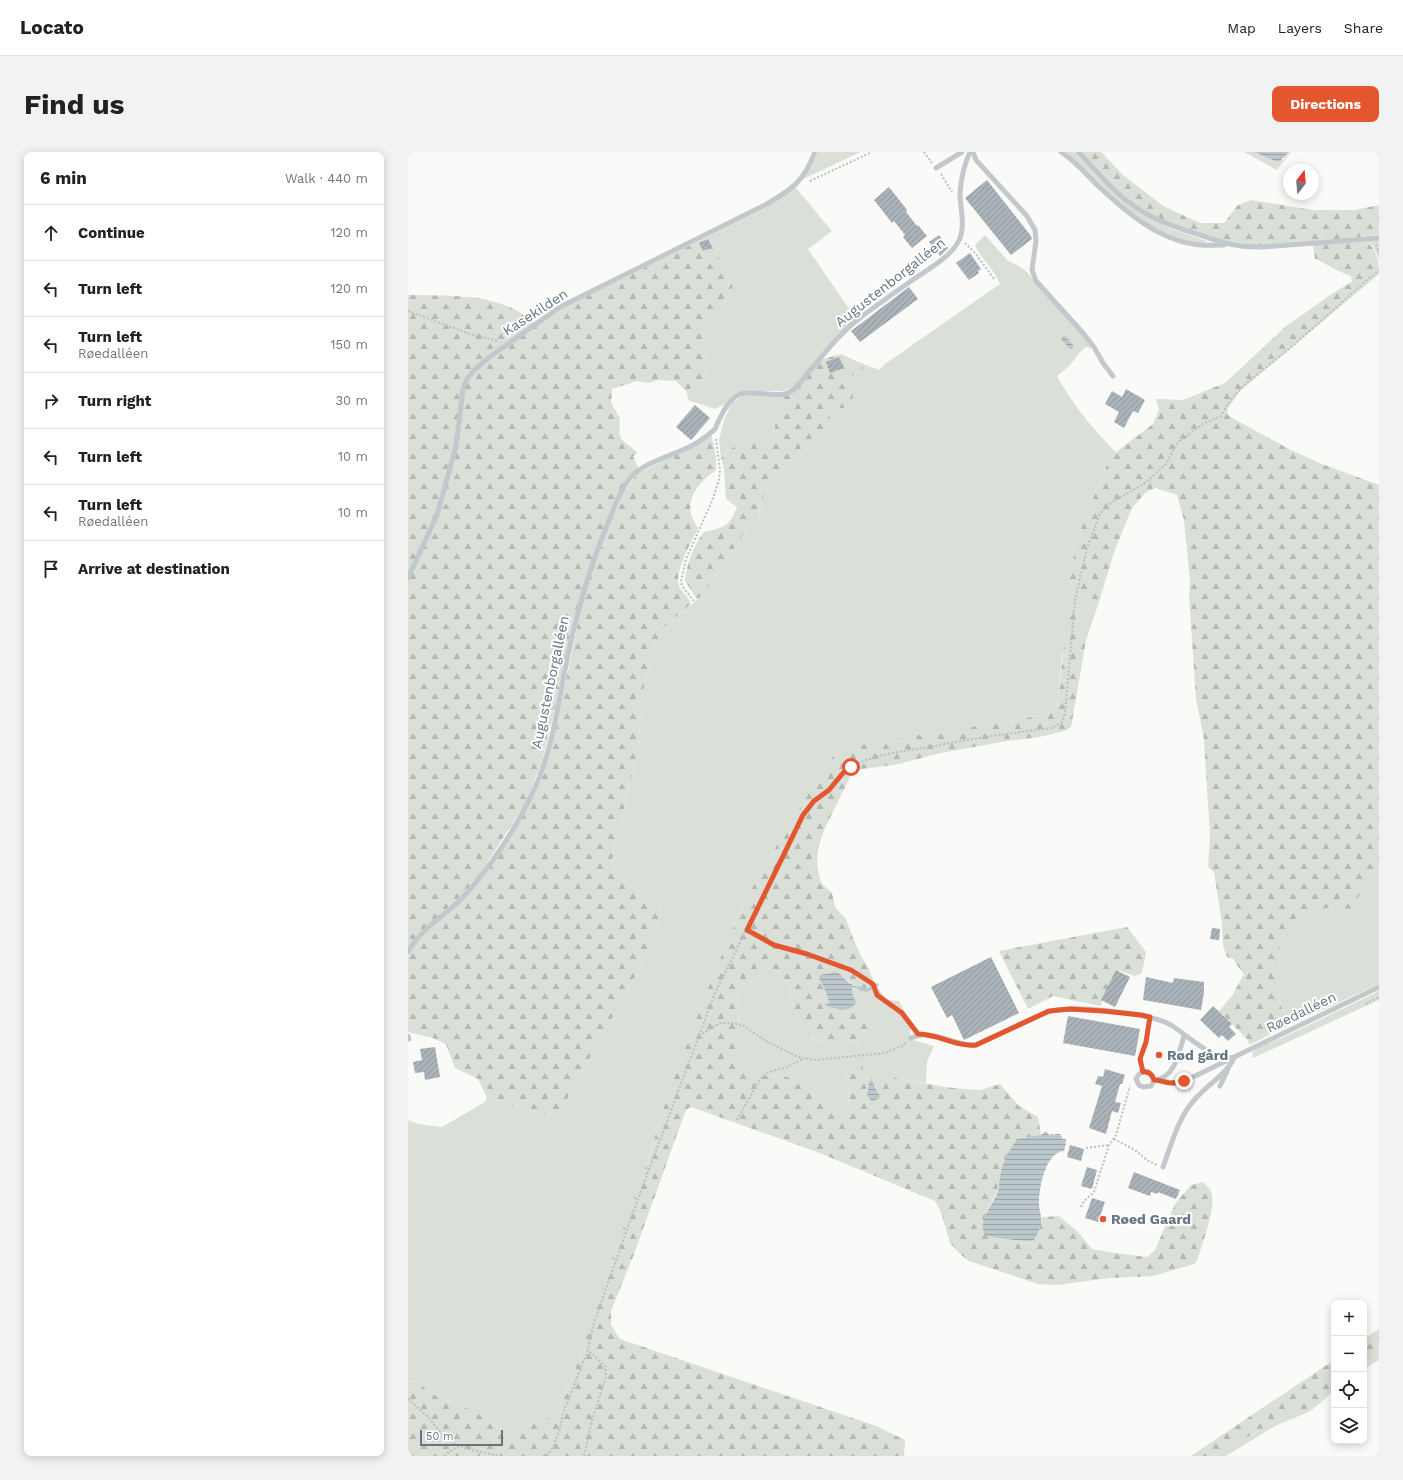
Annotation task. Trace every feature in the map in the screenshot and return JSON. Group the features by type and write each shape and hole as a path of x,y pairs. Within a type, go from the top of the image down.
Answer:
{"lane":[{"name":"Kasekilden","path":"408,578 437,515 456,446 461,400 465,383 475,369 560,307 765,205 787,192 796,184 806,171 815,152"},
{"path":"936,168 962,152"},
{"name":"Augustenborgalléen","path":"408,952 420,934 458,901 483,873 514,827 535,788 541,773 553,728 575,622 585,586 596,553 621,493 635,473 657,460 692,446 715,430 727,406 737,395 753,393 783,394 792,390 848,328 946,256 961,237 962,227 960,193 963,170 972,152"},
{"name":"Augustenborgalléen","path":"972,152 976,160 1026,216 1034,230 1036,241 1032,270 1036,281 1083,333 1113,376"},
{"path":"1061,152 1074,162 1128,212 1157,231 1179,241 1194,244 1229,244"},
{"path":"1078,152 1117,192 1140,210 1162,223 1229,244 1248,247 1263,247 1379,238"},
{"name":"Røedalléen","path":"1154,1080 1174,1083 1184,1081 1379,987"},
{"path":"911,1038 918,1034 925,1034 972,1046 1049,1011 1077,1009 1141,1015 1161,1020 1184,1036 1218,1056 1224,1058 1234,1058 1220,1086"},
{"path":"1162,1080 1168,1075 1173,1067 1184,1036"},
{"path":"1163,1167 1186,1111 1196,1098 1217,1077 1230,1067"},
{"path":"1147,1071 1151,1074 1154,1080 1151,1086 1143,1087 1139,1085 1136,1079 1143,1072 1147,1071"}],"path":[{"path":"807,182 872,152"},
{"path":"924,152 961,205"},
{"path":"961,237 996,280"},
{"path":"548,1456 554,1445 566,1406 588,1350 593,1326 632,1216 715,994 803,815 814,801 829,790 843,773 851,767 880,756 976,738 1052,728 1062,722 1065,713 1076,600 1087,548 1100,514 1112,502 1142,485 1151,478 1166,464 1178,442 1203,424 1221,416 1243,386 1295,344 1379,271"},
{"path":"408,311 470,334 509,344"},
{"path":"694,601 682,586 681,581 686,559 712,501 720,475 715,430"},
{"path":"747,930 774,945 807,954 851,970 873,984 877,995 902,1013 918,1034"},
{"path":"1143,1072 1140,1059 1146,1042 1150,1017"},
{"path":"699,1036 721,1023 733,1022 742,1024 766,1041 804,1059 815,1060 885,1053 902,1046 911,1038"},
{"path":"737,1120 760,1079 768,1072 787,1067 804,1059"},
{"path":"1081,1207 1084,1201 1094,1192 1109,1145 1114,1139 1131,1085"},
{"path":"1114,1139 1134,1150 1147,1160 1163,1167"},
{"path":"1086,1148 1109,1145"},
{"path":"584,1456 592,1420 606,1377 605,1366 588,1350"},
{"path":"408,1399 428,1417 446,1439 458,1446 499,1456"},
{"path":"444,1456 458,1446"}],"green space":[{"path":"818,152 861,152 803,179 812,166"},
{"path":"1066,152 1074,152 1139,212 1169,228 1207,241 1198,242 1183,239 1165,233 1149,224 1119,203"},
{"path":"1081,152 1101,152 1123,175 1163,206 1200,223 1224,223 1238,205 1251,200 1313,210 1355,210 1379,205 1379,235 1259,246 1221,240 1166,222 1143,210 1119,190"},
{"path":"1244,152 1254,152 1275,161 1283,160 1289,152 1291,152 1277,170"},
{"path":"796,188 832,231 808,249 856,319 839,333 798,382 785,391 758,391 731,398 725,404 715,409 688,400 687,392 703,378 707,367 704,360 705,345 701,323 722,307 733,286 719,260 719,249 713,246 707,237 765,208"},
{"path":"985,235 1008,261 1019,266 1028,273 1081,332 1092,349 1086,347 1079,353 1070,365 1057,376 1069,396 1084,416 1116,452 1110,459 1104,471 1076,542 1068,591 1099,602 1086,640 1077,632 1078,607 1062,654 1057,708 1048,713 1033,717 840,750 832,757 787,827 743,904 706,993 669,1092 643,1174 575,1370 556,1414 519,1430 499,1428 488,1422 475,1411 439,1398 408,1376 408,1120 418,1124 442,1127 485,1102 487,1098 553,1117 561,1110 638,971 661,913 659,904 627,884 618,874 612,860 638,749 643,690 656,644 664,627 703,595 745,532 753,523 760,523 760,510 764,496 779,472 798,451 829,423 829,411 831,408 843,408 851,385 850,376 863,367 856,361 879,370 885,364 1000,284 975,245"},
{"path":"707,237 713,246 716,246 719,249 719,260 733,286 722,307 701,323 705,345 704,359 707,366 703,378 687,392 676,381 658,380 649,383 637,381 612,389 611,402 620,419 619,433 622,440 638,453 633,456 638,467 627,478 594,553 573,622 553,717 541,764 526,802 482,871 462,895 417,935 408,948 408,295 442,295 477,298 509,307 524,315 537,326 557,311"},
{"path":"1379,240 1379,259 1373,246 1366,241"},
{"path":"1366,241 1373,248 1377,256 1379,274 1240,391 1228,408 1227,414 1291,450 1322,464 1379,485 1379,867 1351,909 1327,908 1311,911 1297,918 1288,927 1284,934 1280,948 1278,989 1281,1007 1294,1023 1249,1045 1248,1040 1219,1011 1232,996 1244,974 1234,959 1227,957 1223,945 1222,923 1214,872 1208,867 1210,836 1204,739 1196,699 1189,595 1190,581 1184,520 1177,495 1155,488 1146,492 1132,508 1114,552 1099,602 1068,591 1076,542 1104,471 1110,459 1116,452 1153,424 1159,410 1156,399 1183,400 1225,383 1285,327 1333,293 1352,282 1351,276 1315,259 1313,245"},
{"path":"841,354 856,361 863,367 860,373 850,376 853,394 852,403 847,408 831,408 829,411 829,423 788,461 770,484 764,496 760,510 760,523 753,523 745,532 703,595 697,599 685,581 687,568 694,549 704,532 725,526 731,519 737,507 726,499 724,469 721,458 729,450 737,446 766,440 775,429 775,415 782,404 783,396 823,359"},
{"path":"743,396 783,396 783,403 780,407 775,429 771,436 766,440 755,444 731,448 721,458 719,440 724,420 732,403"},
{"path":"709,436 712,436 716,457 716,470 700,484 692,497 690,507 693,520 698,528 684,557 678,580 680,588 691,604 664,627 656,644 643,690 638,749 612,860 618,874 627,884 659,904 661,913 638,971 561,1110 553,1117 487,1098 478,1079 455,1068 446,1044 433,1038 408,1032 408,957 416,942 470,892 535,793 556,728 583,599 593,568 624,492 637,474"},
{"path":"1068,607 1078,607 1077,632 1086,640 1071,727 1064,731 1039,737 1007,741 941,753 894,765 861,769 851,775 825,828 818,848 817,866 821,883 832,893 835,907 846,919 853,938 869,969 874,983 863,989 858,988 840,974 835,972 830,974 828,973 819,978 825,987 828,997 829,1004 826,1006 837,1009 855,1004 861,1008 860,1014 862,1019 869,1027 867,1040 864,1044 846,1039 842,1043 834,1040 818,1042 806,1032 803,1023 794,1010 788,983 779,972 769,968 740,988 736,999 739,1012 738,1034 741,1064 755,1075 786,1076 824,1101 834,1114 848,1107 849,1080 844,1062 857,1059 863,1066 862,1073 867,1091 872,1078 875,1088 890,1075 898,1079 953,1088 980,1090 1000,1084 1019,1106 1038,1117 1041,1135 1017,1139 1004,1162 997,1192 986,1212 983,1230 1007,1238 1032,1240 1042,1217 1059,1216 1077,1231 1092,1249 1147,1257 1155,1250 1175,1204 1191,1185 1203,1182 1210,1191 1212,1206 1211,1215 1198,1259 1194,1264 1153,1276 1110,1278 1056,1285 1038,1284 969,1261 960,1254 950,1243 941,1212 935,1201 817,1152 691,1107 687,1109 684,1115 634,1254 611,1311 611,1325 620,1339 876,1426 905,1440 904,1456 408,1456 408,1376 439,1398 475,1411 488,1422 499,1428 519,1430 556,1414 575,1370 607,1273 643,1174 669,1092 706,993 743,904 787,827 832,757 840,750 870,743 1033,717 1048,713 1057,708"},
{"path":"1379,867 1379,984 1294,1023 1283,1010 1279,998 1279,958 1285,931 1297,918 1311,911 1327,908 1351,909"},
{"path":"1127,927 1146,952 1142,973 1135,976 1118,970 1100,1006 1053,996 1028,1009 999,951"},
{"path":"769,968 779,972 788,983 794,1010 803,1023 806,1032 817,1042 834,1040 842,1042 846,1039 858,1043 864,1024 859,1015 861,1008 855,1004 852,990 854,988 867,988 874,983 887,1000 899,1001 912,1025 910,1034 913,1040 934,1046 927,1062 926,1083 898,1079 890,1076 875,1088 873,1079 871,1078 867,1091 862,1073 844,1062 849,1080 848,1107 834,1114 824,1101 786,1076 755,1075 741,1064 738,1034 739,1012 736,999 740,988"},
{"path":"1379,991 1379,1000 1253,1058 1252,1052 1258,1048 1304,1028"},
{"path":"1379,1329 1379,1354 1367,1361 1367,1337"},
{"path":"1379,1354 1379,1360 1367,1367 1367,1361"},
{"path":"1331,1362 1331,1386 1317,1402 1309,1408 1284,1416 1215,1456 1191,1456"},
{"path":"1331,1386 1331,1394 1313,1409 1275,1426 1226,1456 1215,1456 1284,1416 1309,1408"}],"shaded area":[{"path":"1254,152 1289,152 1280,161 1275,161"},
{"path":"1064,335 1074,346 1072,349 1070,349 1061,339"},
{"path":"835,972 839,973 849,983 859,988 852,988 853,996 856,1002 851,1008 839,1009 828,1007 825,1004 829,1004 828,997 819,978 820,975"},
{"path":"872,1078 880,1097 874,1101 871,1101 867,1095 869,1083"},
{"path":"1046,1131 1049,1135 1053,1134 1055,1136 1055,1134 1060,1134 1063,1139 1066,1139 1066,1143 1064,1151 1053,1157 1045,1170 1039,1199 1041,1224 1035,1239 1031,1241 1018,1240 985,1235 983,1229 984,1218 998,1191 1001,1171 1009,1152 1017,1139 1041,1135"}],"building":[{"path":"987,180 1032,239 1011,255 965,198"},
{"path":"889,187 907,210 906,212 927,236 912,248 903,237 905,235 894,221 892,223 874,200"},
{"path":"939,235 948,248 940,256 929,242"},
{"path":"708,239 712,247 703,251 699,243"},
{"path":"970,253 981,269 978,271 979,273 969,280 956,263"},
{"path":"909,287 918,299 860,342 851,331"},
{"path":"839,357 844,368 830,373 826,362"},
{"path":"1126,389 1145,400 1138,413 1133,411 1124,428 1114,422 1119,412 1105,404 1112,391 1122,397"},
{"path":"695,405 710,418 691,440 676,427"},
{"path":"1212,928 1220,929 1219,940 1210,939"},
{"path":"991,957 1019,1013 964,1040 952,1015 947,1018 931,987"},
{"path":"1116,970 1130,977 1115,1007 1101,1000"},
{"path":"1146,977 1173,983 1174,978 1204,982 1201,1010 1143,1000"},
{"path":"1213,1006 1232,1024 1229,1027 1236,1034 1228,1041 1222,1035 1219,1038 1200,1020"},
{"path":"1068,1016 1140,1029 1135,1056 1063,1043"},
{"path":"435,1047 440,1077 425,1080 424,1072 415,1073 413,1062 422,1060 420,1049"},
{"path":"1105,1069 1125,1075 1122,1084 1120,1084 1115,1102 1121,1103 1118,1113 1112,1111 1106,1134 1089,1128 1102,1086 1095,1084 1098,1076 1103,1077"},
{"path":"1070,1145 1084,1149 1081,1161 1067,1157"},
{"path":"1087,1167 1097,1170 1092,1189 1081,1186"},
{"path":"1134,1172 1180,1190 1176,1199 1158,1192 1158,1194 1151,1192 1150,1196 1128,1188"},
{"path":"1092,1198 1105,1202 1098,1222 1085,1218"}],"waterway":[{"path":"859,988 867,990 877,985"}],"place":[{"name":"Rød gård","path":"1159,1055"},
{"name":"Røed Gaard","path":"1103,1219"}],"route":[{"path":"851,767 843,773 829,790 814,801 803,815 747,930 774,945 807,954 851,970 873,984 877,995 902,1013 918,1034 925,1034 966,1045 976,1045 1049,1011 1070,1009 1103,1011 1150,1017 1146,1042 1140,1059 1143,1072 1147,1071 1151,1074 1154,1080 1174,1083 1184,1081"}]}
